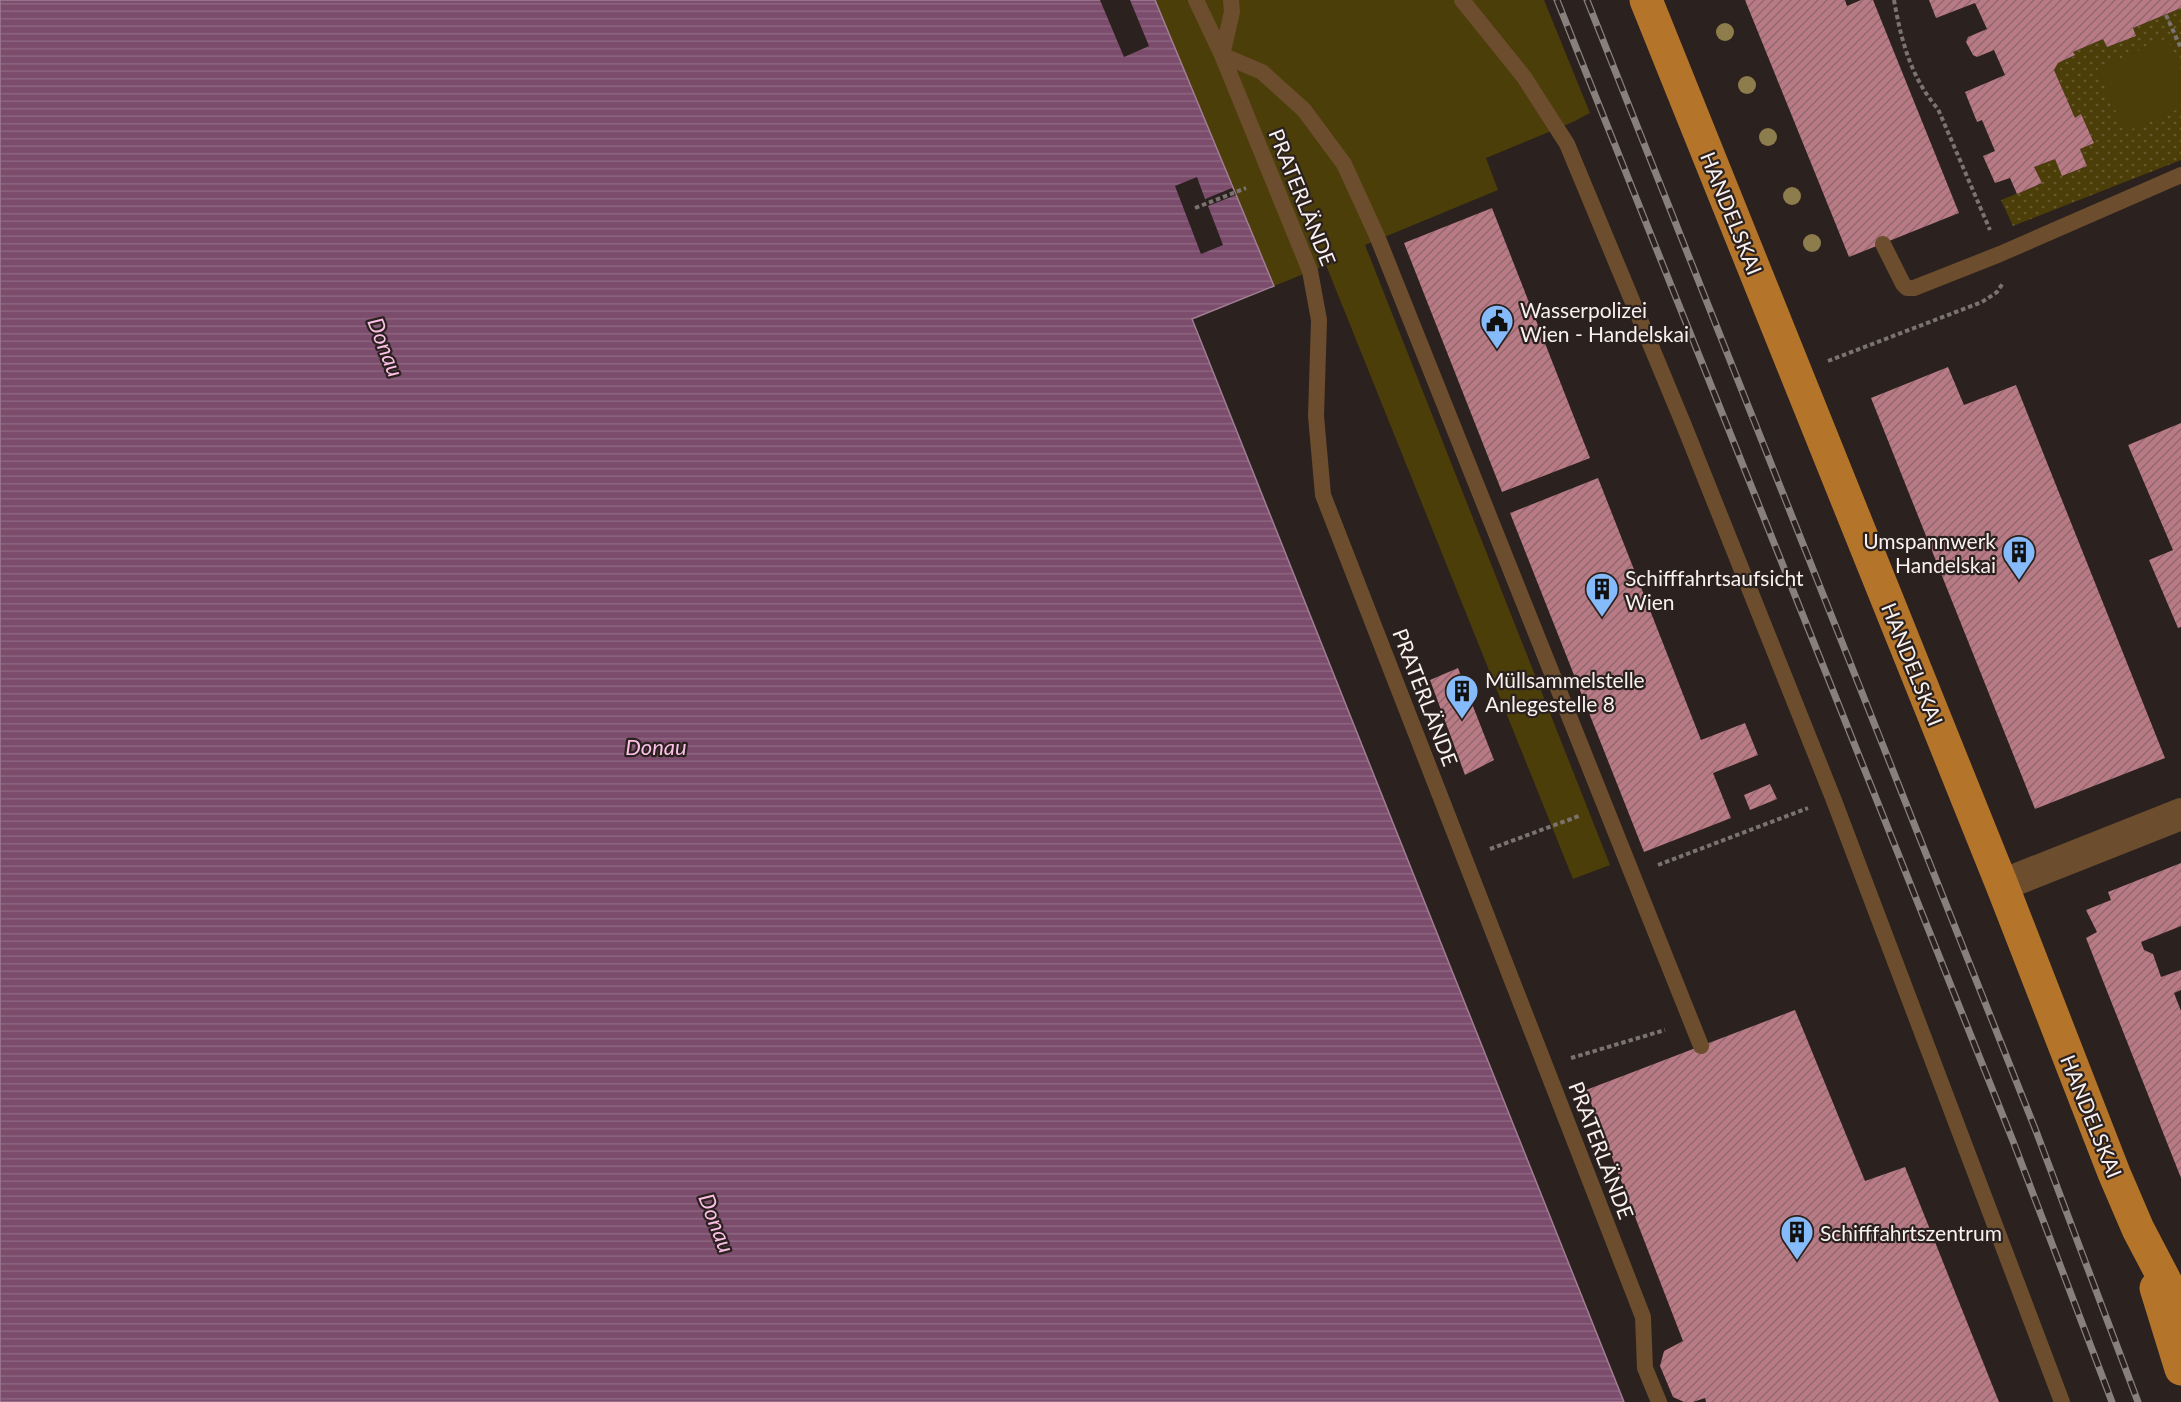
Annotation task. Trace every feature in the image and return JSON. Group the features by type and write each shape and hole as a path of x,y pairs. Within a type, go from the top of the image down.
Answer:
{"main road":[{"name":"HANDELSKAI","path":"1646,0 2138,1229 2181,1369"},
{"name":"HANDELSKAI","path":"2138,1229 2181,1311"}],"street":[{"path":"2001,885 2181,814"}],"lane":[{"name":"PRATERLÄNDE","path":"1196,0 1222,55 1310,271 1319,321 1316,416 1323,495 1643,1317 1645,1368 1659,1402"},
{"path":"1231,0 1233,12 1222,55 1262,72 1304,110 1344,164 1381,247 1701,1046"},
{"path":"1462,0 1524,77 1567,144 1683,423 1833,798 2062,1402"},
{"path":"1883,244 1903,284 1910,288 2000,254 2181,175"}],"path":[{"path":"1796,374 1982,302 1997,292 2004,281 2000,254 1938,110 1925,94 1901,41 1894,0"},
{"path":"2166,15 2181,48"},
{"path":"1195,208 1272,178"},
{"path":"1632,874 1833,798"},
{"path":"1464,859 1605,806"},
{"path":"1545,1066 1691,1022"}],"shaded area":[{"path":"1155,0 1544,0 1590,113 1486,158 1498,190 1365,245 1610,865 1573,879 1326,265 1274,286"},
{"path":"2181,8 2181,160 2013,226 2001,200 2041,184 2034,167 2055,159 2063,176 2087,166 2080,149 2094,142 2081,115 2075,118 2054,70 2058,63 2074,56 2073,52 2103,39 2107,47 2136,36 2133,28"},
{"path":"2167,38 2181,70 2181,108 2125,132 2097,69"}],"water":[{"name":"Donau","path":"0,0 1155,0 1274,286 1192,319 1624,1402 0,1402"}],"pier":[{"path":"1100,0 1130,0 1149,46 1124,57"},
{"path":"1197,177 1205,199 1232,188 1236,195 1208,206 1223,245 1201,254 1175,186"}],"building":[{"path":"1745,0 1845,0 1847,6 1861,0 1873,0 1959,213 1849,257"},
{"path":"1929,0 2181,0 2181,8 2133,28 2136,36 2107,47 2103,39 2073,52 2075,55 2058,63 2054,70 2075,118 2081,114 2094,143 2080,149 2087,166 2062,176 2055,159 2034,167 2042,183 2017,194 2010,178 1995,183 1983,156 1995,151 1982,120 1977,122 1965,92 2005,75 1994,50 1977,57 1973,55 1966,42 1968,37 1987,29 1975,3 1936,18"},
{"name":"Wasserpolizei Wien - Handelskai","path":"1492,208 1590,458 1502,492 1404,243"},
{"name":"Umspannwerk Handelskai","path":"1948,367 1964,405 2016,385 2165,758 2035,809 1871,398"},
{"path":"2181,423 2181,627 2178,628 2149,560 2173,550 2128,445"},
{"name":"Schifffahrtsaufsicht Wien","path":"1598,478 1701,740 1745,723 1758,755 1713,773 1731,818 1644,852 1510,513"},
{"name":"Müllsammelstelle Anlegestelle 8","path":"1458,668 1494,760 1465,775 1430,680"},
{"path":"1770,784 1777,799 1750,810 1744,795"},
{"path":"2181,863 2181,926 2141,942 2144,950 2153,954 2161,977 2181,970 2181,990 2174,993 2181,1011 2181,1178 2086,938 2097,932 2086,910 2111,900 2108,892"},
{"name":"Schifffahrtszentrum","path":"1795,1010 1865,1181 1905,1167 1999,1402 1706,1402 1705,1398 1684,1402 1673,1397 1660,1366 1664,1351 1683,1341 1586,1090"}],"railway":[{"path":"1557,0 2013,1141 2112,1402"},
{"path":"1587,0 2036,1131 2138,1402"}],"place":[{"name":"Wasserpolizei Wien - Handelskai","path":"1497,350"},
{"name":"Umspannwerk Handelskai","path":"2019,581"},
{"name":"Schifffahrtsaufsicht Wien","path":"1602,618"},
{"name":"Müllsammelstelle Anlegestelle 8","path":"1462,720"},
{"name":"Schifffahrtszentrum","path":"1797,1261"}]}
